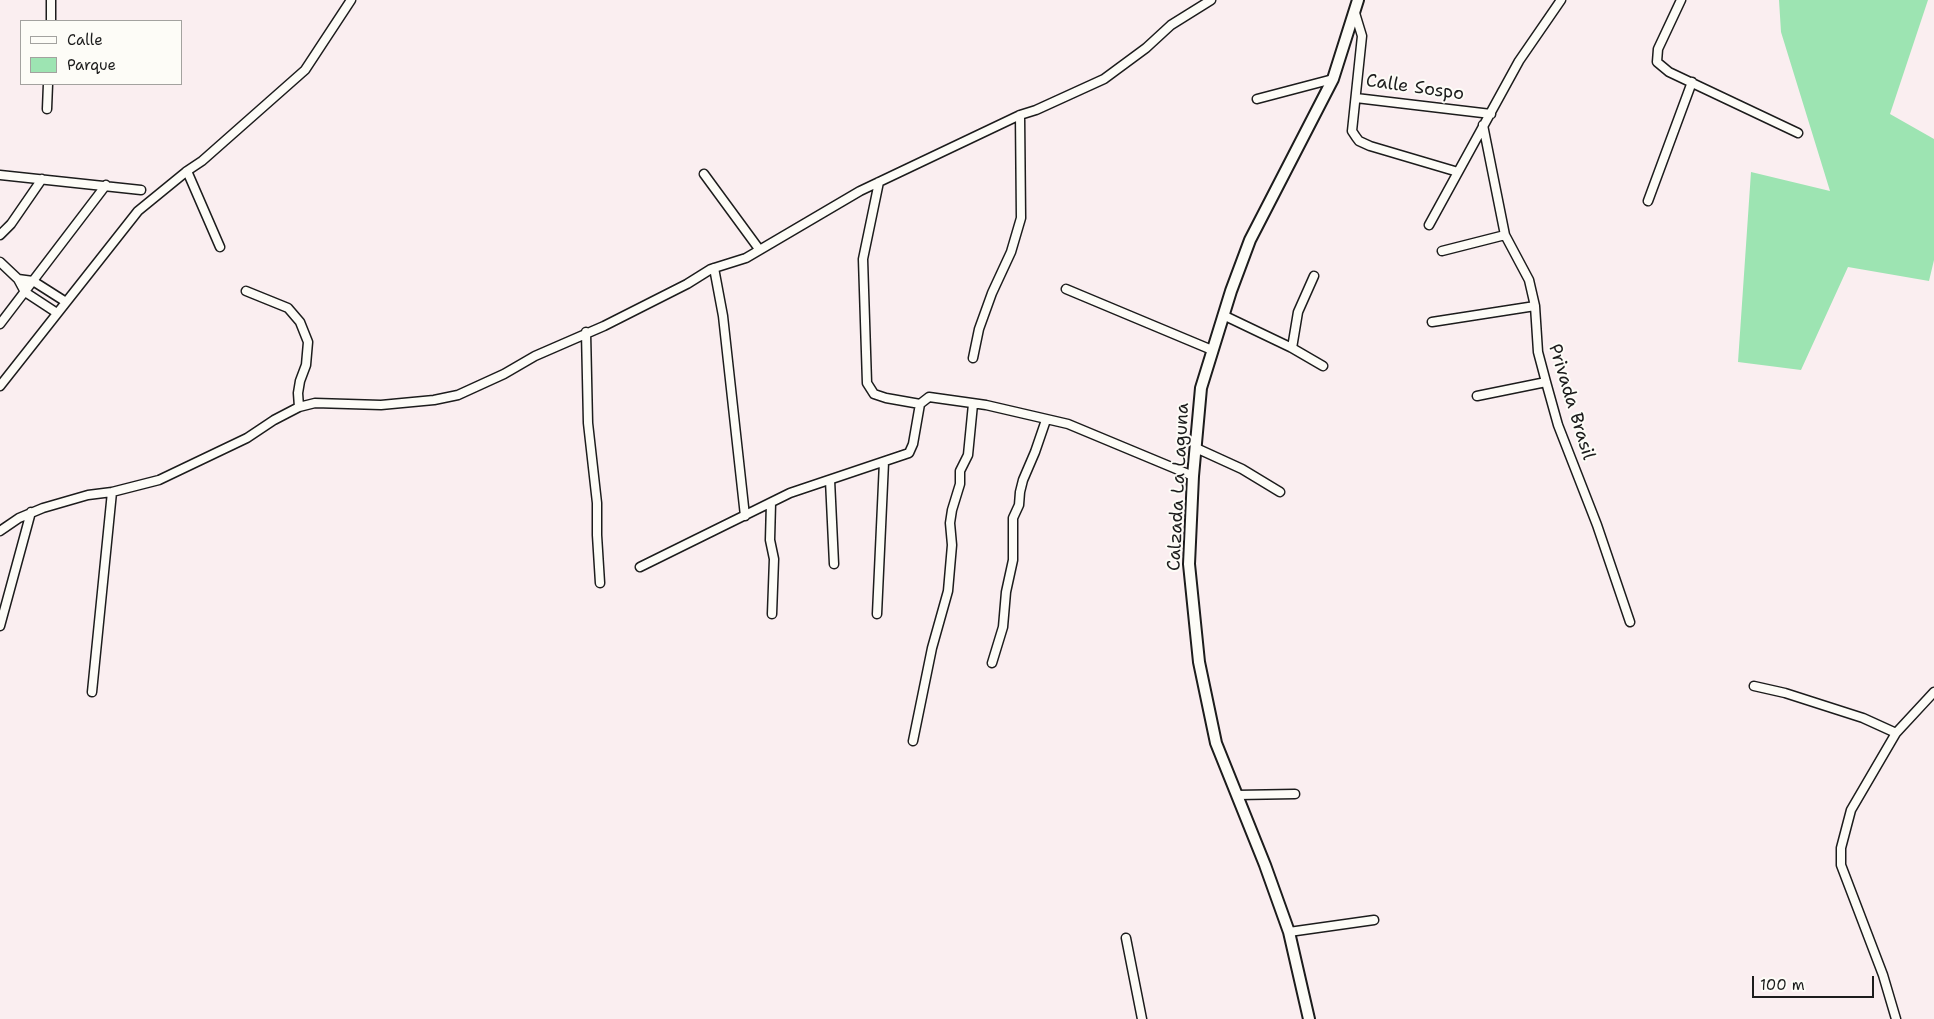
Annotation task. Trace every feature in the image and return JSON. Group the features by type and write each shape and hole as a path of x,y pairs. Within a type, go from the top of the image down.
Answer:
{"street":[{"path":"51,0 51,20"},
{"path":"0,386 138,211 202,161 306,70 351,0"},
{"path":"0,531 31,512 88,495 112,492 159,480 247,438 274,420 299,407 315,403 381,405 434,400 458,395 504,374 535,356 586,332 604,326 687,284 714,268 746,258 860,191 1104,79 1146,48 1171,25 1211,0"},
{"name":"Calzada La Laguna","path":"1309,1019 1289,932 1265,865 1216,743 1199,662 1189,564 1193,476 1201,388 1223,314 1250,240 1332,79 1358,0"},
{"path":"1429,225 1519,61 1561,0"},
{"path":"1681,0 1658,49 1657,62 1669,72 1798,132"},
{"name":"Calle Sospo","path":"1355,13 1362,36 1356,98 1491,114"},
{"path":"1257,99 1332,79"},
{"path":"1648,201 1692,82"},
{"path":"47,109 48,85"},
{"path":"1356,98 1352,131 1359,141 1458,172"},
{"path":"973,358 979,329 992,293 1011,252 1022,218 1020,116"},
{"name":"Privada Brasil","path":"1483,125 1505,235 1528,280 1535,306 1538,352 1558,425 1582,486 1630,622"},
{"path":"187,171 220,247"},
{"path":"704,174 759,249"},
{"path":"0,175 140,190"},
{"path":"0,235 11,224 42,179"},
{"path":"879,182 863,259 867,383 874,394 920,404"},
{"path":"0,324 106,185"},
{"path":"1442,251 1505,235"},
{"path":"0,262 18,279 25,292 58,314"},
{"path":"714,268 723,316 745,516"},
{"path":"1292,348 1298,312 1314,276"},
{"path":"18,279 33,281 66,302"},
{"path":"1066,289 1212,350"},
{"path":"246,291 288,308 300,322 308,342 306,365 298,393 299,407"},
{"path":"1432,322 1535,306"},
{"path":"1223,314 1292,348 1323,366"},
{"path":"586,332 588,423 598,504 597,535 600,583"},
{"path":"1478,396 1546,382"},
{"path":"640,567 790,493 909,452 913,444 920,404 929,397 986,405 1068,424 1193,476"},
{"path":"913,741 932,648 948,591 952,545 950,523 960,484 960,471 968,455 973,404"},
{"path":"992,663 1002,627 1006,592 1013,560 1013,518 1019,505 1023,480 1046,420"},
{"path":"1196,448 1242,469 1280,492"},
{"path":"877,614 884,462"},
{"path":"830,480 834,564"},
{"path":"92,692 112,492"},
{"path":"771,502 770,540 774,559 772,614"},
{"path":"0,626 31,512"},
{"path":"1754,686 1785,692 1863,718 1896,734"},
{"path":"1896,1019 1841,865 1841,848 1851,810 1896,734 1934,692"},
{"path":"1237,795 1295,794"},
{"path":"1289,932 1374,920"},
{"path":"1126,938 1142,1019"}],"green space":[{"path":"1779,0 1928,0 1890,114 1934,139 1934,260 1929,281 1848,267 1801,370 1738,362 1751,172 1830,191 1781,32"}]}
